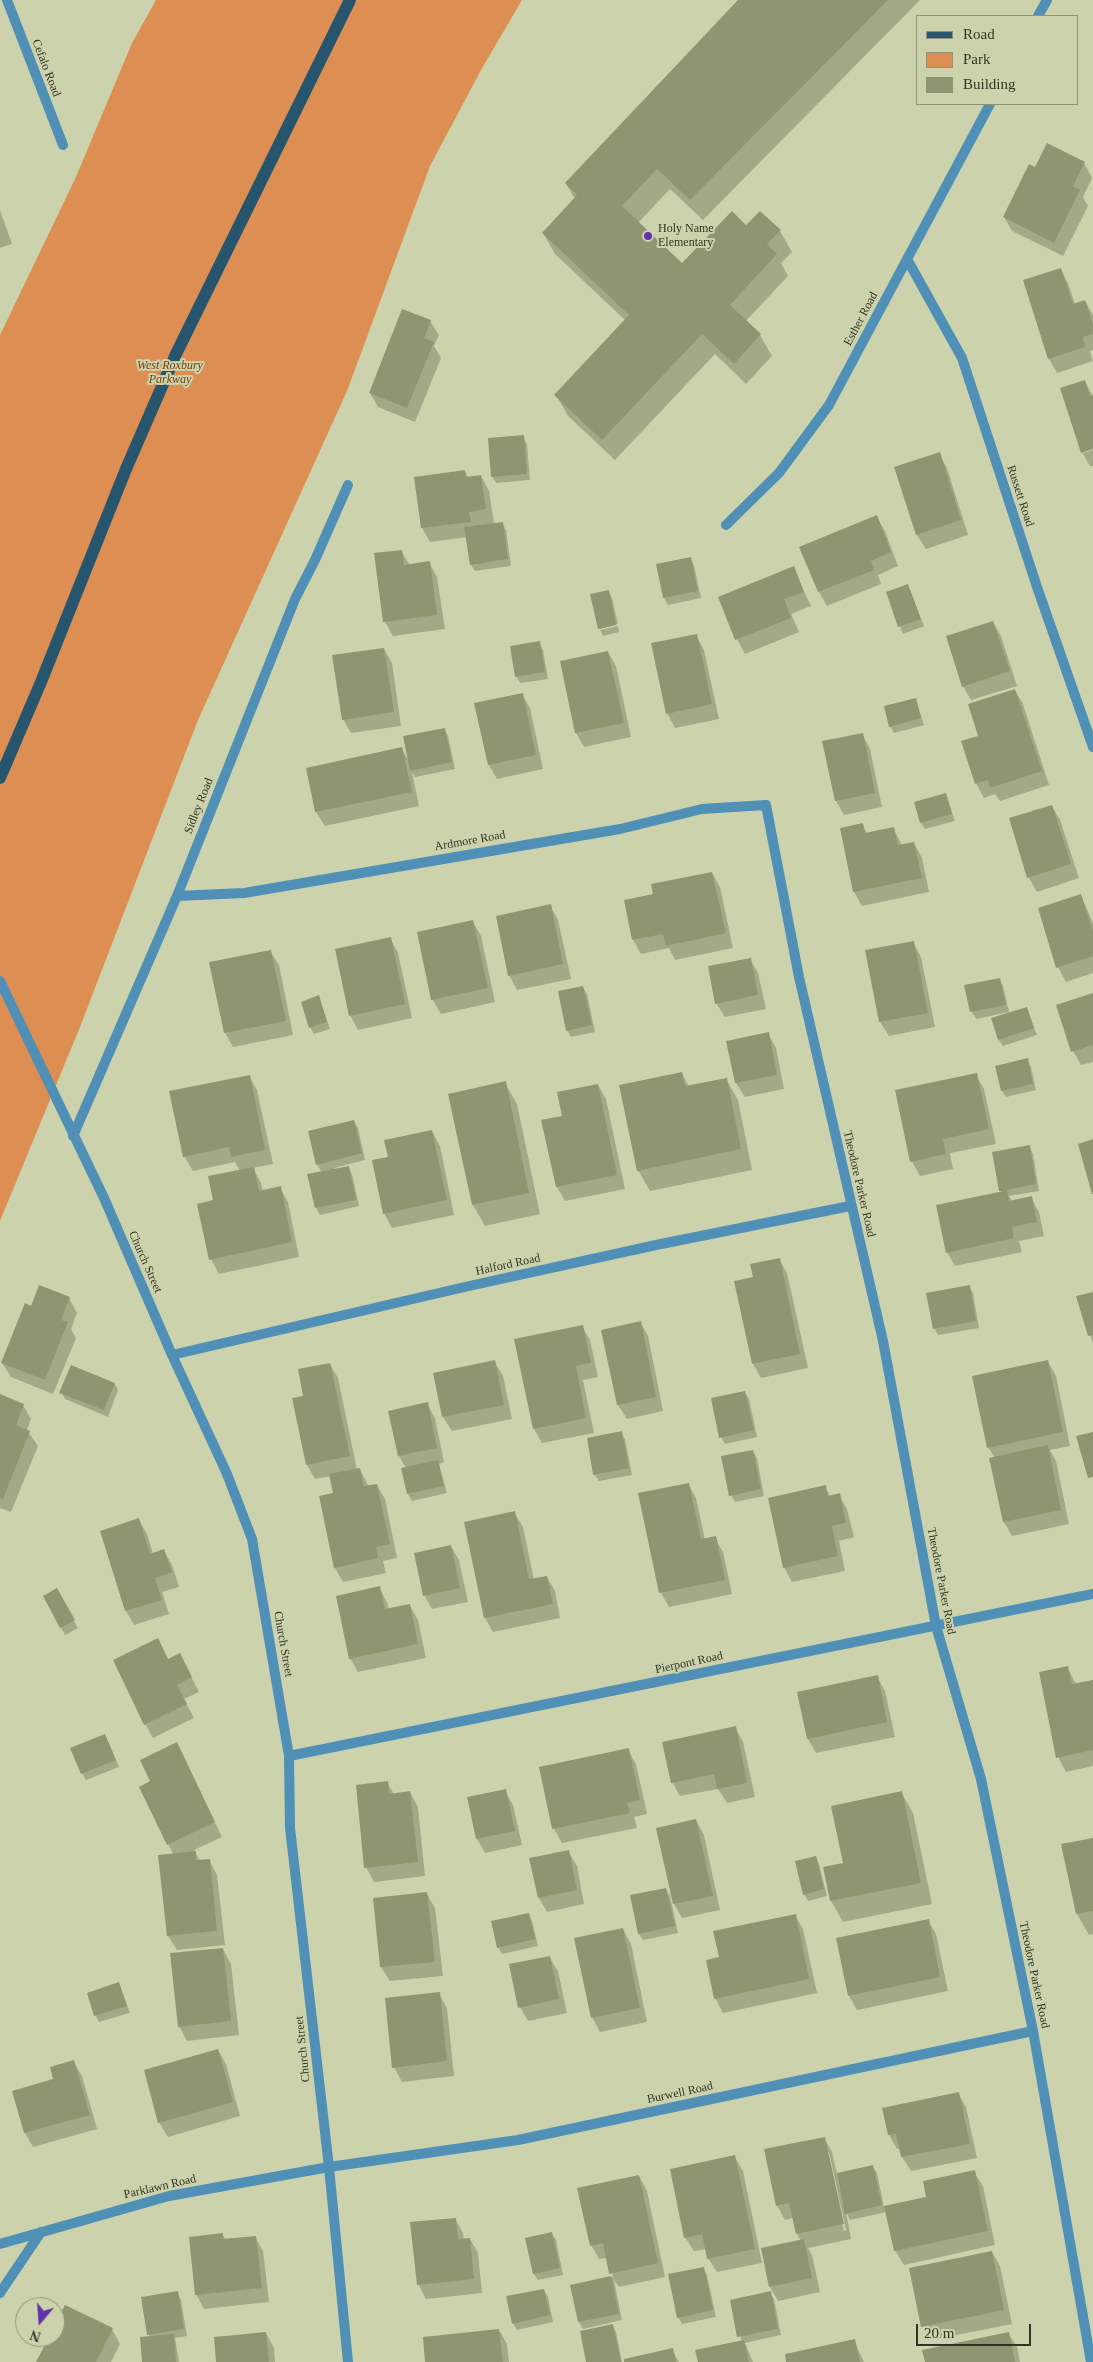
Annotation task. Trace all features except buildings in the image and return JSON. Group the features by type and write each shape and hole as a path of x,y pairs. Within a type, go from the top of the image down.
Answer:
{"main road":[{"path":"0,778 41,682 126,469 176,354 350,0"}],"street":[{"name":"Cefalo Road","path":"6,0 63,145"},
{"path":"1039,15 1047,0"},
{"name":"Esther Road","path":"726,525 779,473 829,405 907,259 924,222 989,105"},
{"name":"Russett Road","path":"907,259 962,358 1037,586 1093,747"},
{"name":"Sidley Road","path":"73,1136 177,896 296,599 348,485"},
{"name":"Ardmore Road","path":"177,896 244,893 620,829 702,809 766,805"},
{"name":"Theodore Parker Road","path":"766,805 799,977 850,1206 883,1341 936,1626 981,1779 1033,2031 1091,2362"},
{"name":"Church Street","path":"0,981 104,1198 172,1355 227,1474 252,1539 289,1756 290,1828 329,2167 348,2362"},
{"name":"Halford Road","path":"172,1355 562,1266 850,1206"},
{"name":"Pierpont Road","path":"289,1756 1093,1594"},
{"name":"Burwell Road","path":"329,2167 518,2140 1033,2031"},
{"name":"Parklawn Road","path":"0,2244 169,2196 329,2167"},
{"path":"0,2293 41,2232"}],"green space":[{"name":"West Roxbury Parkway","path":"156,0 522,0 481,70 430,166 347,391 198,720 80,1027 0,1221 0,335 76,177 132,43"}],"place":[{"name":"Holy Name Elementary","path":"648,236"}]}
